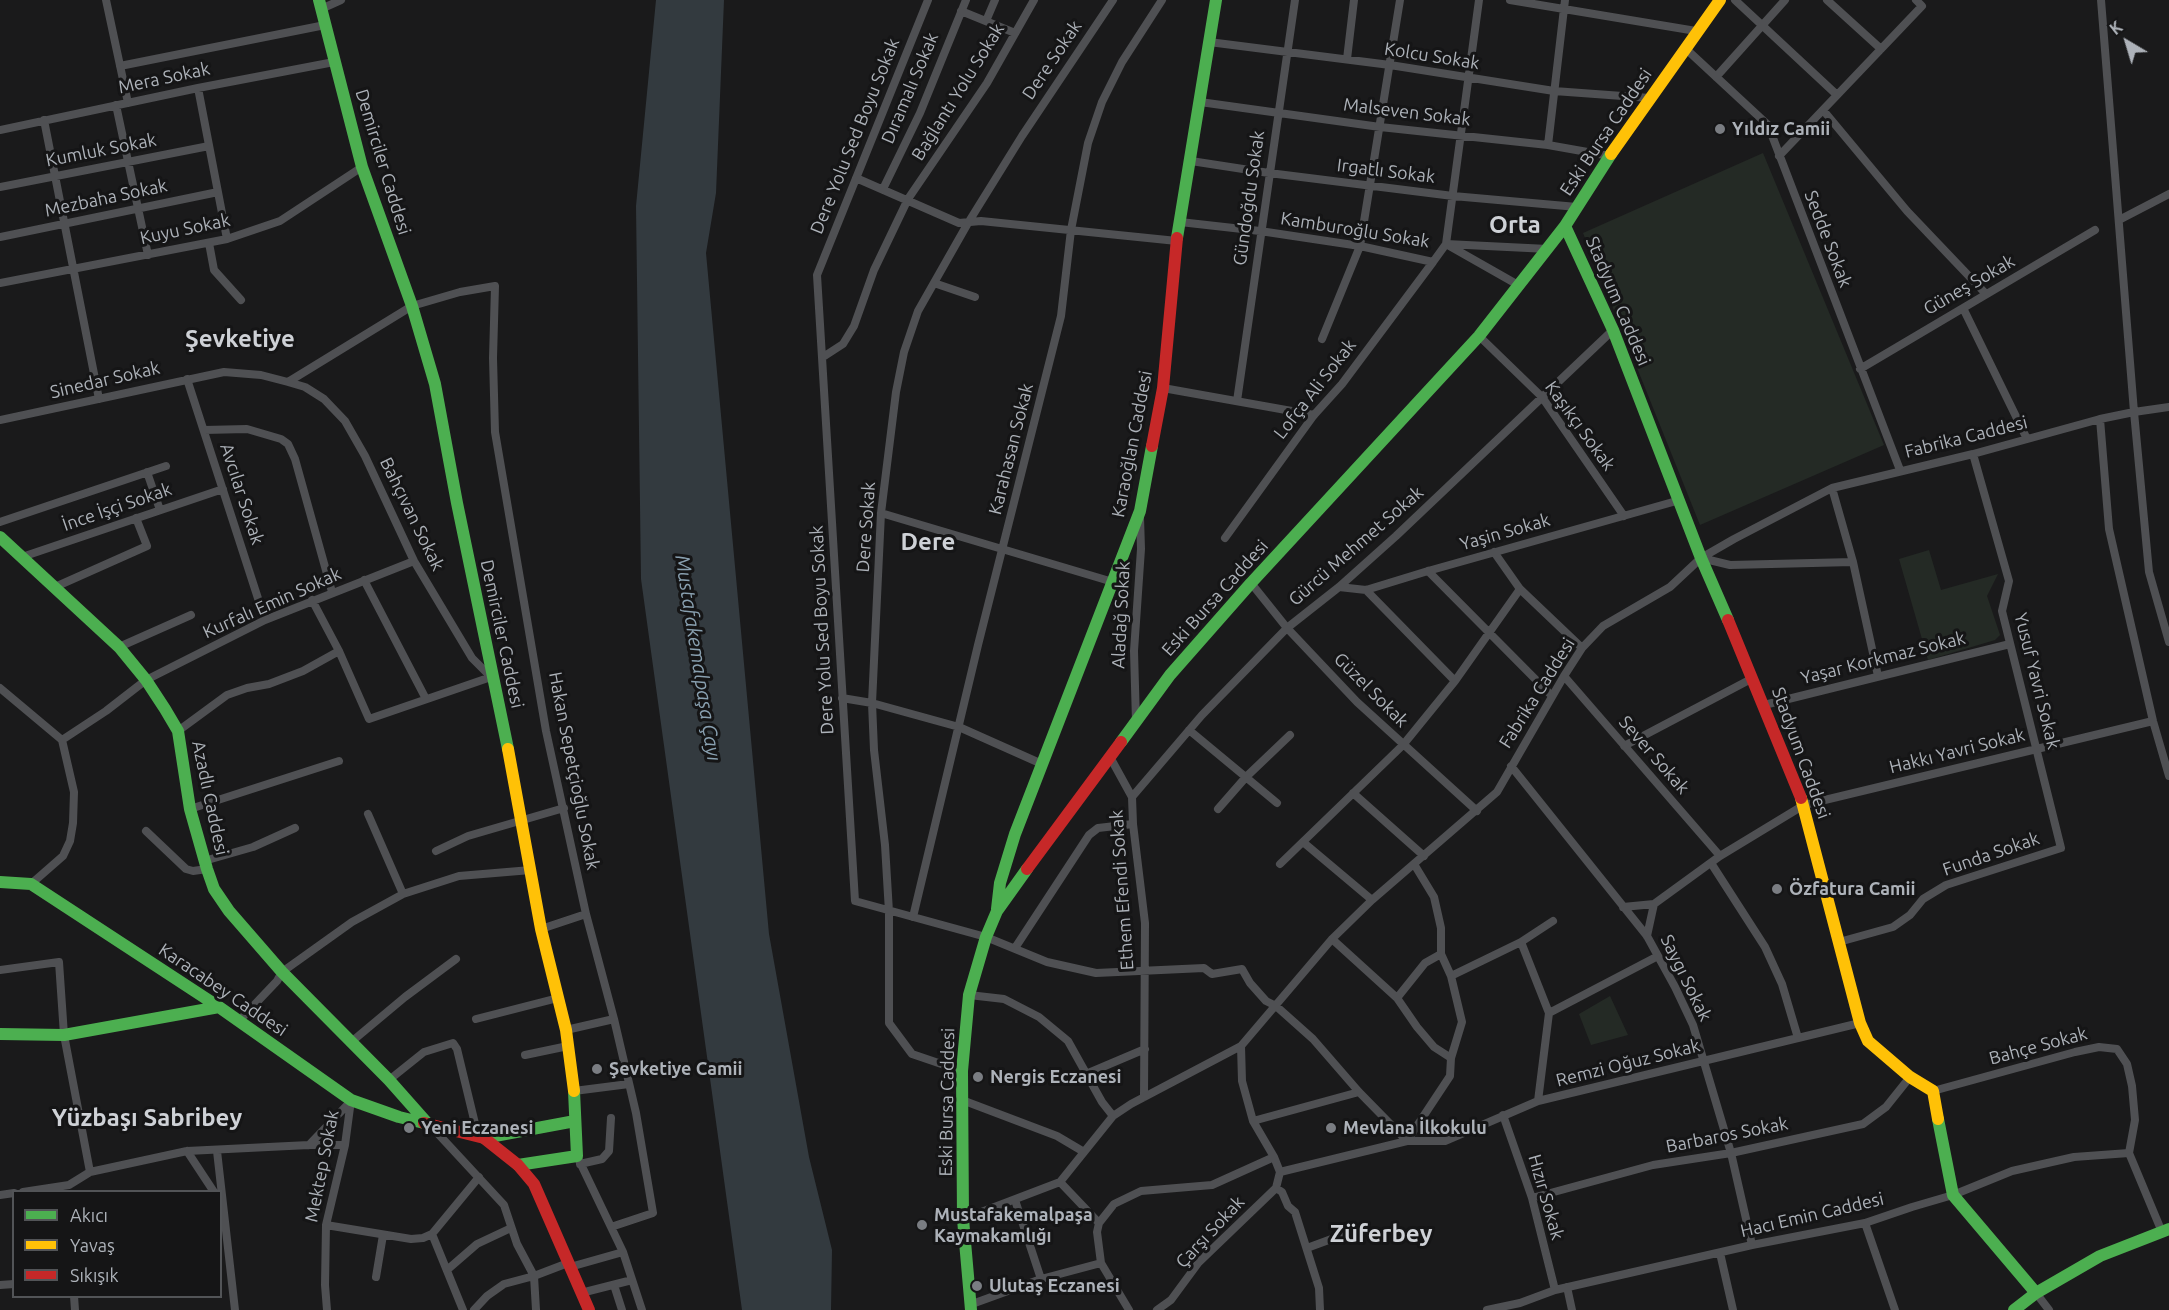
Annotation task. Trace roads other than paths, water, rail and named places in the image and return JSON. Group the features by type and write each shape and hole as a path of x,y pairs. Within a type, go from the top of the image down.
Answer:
{"street":[{"path":"106,0 128,102"},
{"path":"320,4 341,0"},
{"name":"Dere Yolu Sed Boyu Sokak","path":"889,912 855,901 817,275 928,0"},
{"name":"Dıramalı Sokak","path":"883,189 920,113 966,0"},
{"path":"986,21 995,0"},
{"name":"Bağlantı Yolu Sokak","path":"908,199 987,83 1034,0"},
{"name":"Dere Sokak","path":"962,1071 912,1054 888,1023 889,912 885,845 874,750 872,703 881,513 896,392 904,352 918,311 968,223 1022,136 1113,0"},
{"name":"Karahasan Sokak","path":"913,917 978,645 1061,316 1071,230 1088,143 1102,102 1122,62 1162,0"},
{"name":"Karaoğlan Caddesi","path":"997,911 1000,883 1015,834 1140,511 1163,388 1177,241 1216,0"},
{"name":"Gündoğdu Sokak","path":"1237,401 1294,0"},
{"path":"1347,59 1354,0"},
{"path":"1322,339 1360,246 1400,0"},
{"path":"1446,244 1479,0"},
{"path":"1510,0 1564,4 1696,31"},
{"name":"Eski Bursa Caddesi","path":"971,1307 963,1219 962,1071 969,995 986,937 997,911 1170,675 1479,336 1520,286 1565,226 1684,48 1720,0"},
{"path":"1735,0 1837,95"},
{"path":"1716,78 1785,0"},
{"path":"1827,0 1881,49"},
{"path":"2101,0 2149,572 2169,642"},
{"path":"1779,156 1881,49 1919,3"},
{"name":"Demirciler Caddesi","path":"320,4 362,167 412,306 435,384 491,677 522,819 541,929 566,1030 574,1091 579,1160 623,1252 642,1310"},
{"path":"1548,145 1564,4"},
{"path":"961,11 1015,33"},
{"path":"120,66 325,25"},
{"name":"Kolcu Sokak","path":"1209,42 1390,65 1554,91 1650,98"},
{"name":"Sedde Sokak","path":"1684,48 1768,125 1900,470"},
{"name":"Mera Sokak","path":"0,130 128,102 334,62"},
{"path":"198,88 228,239"},
{"name":"Malseven Sokak","path":"1200,102 1380,127 1548,145 1610,156"},
{"path":"116,105 148,255"},
{"path":"1823,110 1907,211 1986,294"},
{"path":"44,120 99,399"},
{"name":"Kumluk Sokak","path":"0,187 209,146"},
{"name":"Irgatlı Sokak","path":"1191,161 1453,196 1577,207"},
{"name":"Kuyu Sokak","path":"0,283 228,239 280,221 362,167"},
{"path":"856,178 959,223 981,220 1177,241"},
{"name":"Mezbaha Sokak","path":"0,237 218,192"},
{"path":"2119,220 2169,194"},
{"path":"823,357 843,344 854,326 874,270 908,199"},
{"name":"Kamburoğlu Sokak","path":"1180,222 1360,246 1433,262 1446,244"},
{"name":"Stadyum Caddesi","path":"1565,226 1613,330 1701,558 1753,678 1804,805 1860,1023 1868,1041 1910,1077 1933,1090"},
{"name":"Güneş Sokak","path":"1860,369 2095,231"},
{"path":"209,243 214,270 241,300"},
{"name":"Kamburoğlu Sokak","path":"1446,244 1548,249"},
{"name":"Kamburoğlu Sokak","path":"1446,244 1520,286"},
{"name":"Lofça Ali Sokak","path":"1225,538 1314,415 1342,384 1433,262"},
{"path":"934,283 975,297"},
{"name":"Hakan Sepetçioğlu Sokak","path":"412,306 460,292 495,286 493,358 495,432 546,731 586,914 629,1084 653,1213 612,1227"},
{"path":"288,382 412,306"},
{"path":"1963,308 2027,439"},
{"name":"Gürcü Mehmet Sokak","path":"1132,797 1189,730 1287,628 1339,587 1396,537 1613,330"},
{"name":"Kaşıkçı Sokak","path":"1479,336 1542,397 1624,516"},
{"name":"Sinedar Sokak","path":"0,420 187,378 224,372 261,375 288,382"},
{"name":"Avcılar Sokak","path":"187,378 265,620"},
{"name":"Bahçıvan Sokak","path":"288,382 305,387 324,399 345,421 414,561 472,658 491,677"},
{"path":"1163,388 1314,415"},
{"name":"Fabrika Caddesi","path":"1241,1046 1332,939 1372,900 1497,792 1582,648 1603,626 1670,587 1701,558 1832,488 1973,454 2100,419 2169,407"},
{"path":"2100,419 2109,529 2153,721 2169,776"},
{"path":"204,430 247,429 281,439 288,444 295,459 332,592"},
{"name":"Yusuf Yavri Sokak","path":"1973,454 2009,581 2002,611 2061,848"},
{"path":"0,522 166,466"},
{"path":"147,472 160,510"},
{"path":"1832,488 1853,562 1878,676"},
{"name":"İnce İşçi Sokak","path":"22,557 223,489"},
{"name":"Yaşin Sokak","path":"1339,587 1366,590 1680,500"},
{"name":"Aladağ Sokak","path":"1136,722 1134,651 1141,549 1140,511"},
{"path":"881,513 1113,582"},
{"path":"55,587 147,546 136,518"},
{"name":"Azadlı Caddesi","path":"0,537 118,647 146,681 178,731 190,809 205,865 214,889 229,911 282,972 389,1080 428,1124"},
{"path":"1494,552 1520,589 1582,648"},
{"path":"1701,558 1730,565 1853,562"},
{"name":"Kurfalı Emin Sokak","path":"62,740 146,681 265,620 414,561"},
{"path":"1428,571 1552,696"},
{"path":"364,580 426,699"},
{"name":"Güzel Sokak","path":"1251,584 1287,628 1357,702 1477,811"},
{"path":"1280,864 1403,745 1455,681 1520,589"},
{"path":"1366,590 1455,681"},
{"path":"312,600 339,651 369,719 491,677"},
{"path":"118,647 191,615"},
{"name":"Yaşar Korkmaz Sokak","path":"1764,705 2010,644"},
{"path":"178,731 227,695 269,684 303,671 339,651"},
{"name":"Sever Sokak","path":"1564,676 1720,856"},
{"path":"1624,746 1753,678"},
{"path":"0,688 62,740 74,792 74,823 70,841 63,856 32,884"},
{"path":"842,698 872,703 959,727 1042,764"},
{"name":"Hakkı Yavri Sokak","path":"1654,904 1720,856 1804,805 2153,721"},
{"path":"1189,730 1277,802"},
{"path":"1218,809 1246,777 1290,735"},
{"name":"Ethem Efendi Sokak","path":"1110,757 1132,797 1144,923 1146,971 1144,1097"},
{"path":"190,809 339,761"},
{"name":"Saygı Sokak","path":"1511,766 1647,936 1693,1025 1731,1153 1752,1245"},
{"path":"1353,794 1424,856"},
{"path":"436,851 468,836 564,808"},
{"path":"368,814 403,894"},
{"path":"1015,948 1062,880 1089,835 1098,828 1133,824"},
{"path":"146,831 163,850 186,869 193,871 295,828"},
{"path":"1303,842 1372,900"},
{"name":"Funda Sokak","path":"1839,942 1893,927 1910,915 1923,899 1946,885 2061,848"},
{"path":"1711,863 1765,946 1782,984 1798,1038"},
{"path":"889,912 986,937 1047,962 1096,973 1204,968 1212,974 1242,969 1250,983 1266,1001 1276,1006 1314,1039 1359,1092 1407,1142 1450,1076 1451,1058 1462,1022 1451,976 1441,954 1441,928 1434,897 1414,864"},
{"path":"240,1022 256,1001 277,981 282,972 352,922 403,894 459,876 531,870"},
{"name":"Karacabey Caddesi","path":"0,882 32,884 219,1007 351,1100 399,1117 481,1137"},
{"path":"1623,907 1654,904 1647,936"},
{"path":"541,929 586,914"},
{"path":"1451,976 1521,942 1553,921"},
{"path":"1332,939 1397,998 1434,1047 1451,1058"},
{"path":"1521,942 1550,1013 1538,1101"},
{"path":"1397,998 1425,963 1441,954"},
{"path":"1550,1013 1658,956"},
{"path":"350,1043 405,997 456,959"},
{"path":"0,970 59,962 64,1035 90,1172"},
{"path":"969,995 1004,999 1039,1017 1068,1041 1102,1102 1113,1116"},
{"path":"476,1019 558,998"},
{"path":"0,1034 64,1035 219,1007"},
{"path":"566,1030 614,1019"},
{"name":"Remzi Oğuz Sokak","path":"1280,1172 1407,1142 1445,1141 1538,1101 1860,1023"},
{"path":"389,1080 424,1052 453,1043 481,1137 518,1165 534,1184 589,1310"},
{"path":"525,1055 568,1046"},
{"path":"963,1219 1060,1182 1113,1116 1241,1046 1242,1081 1253,1121 1280,1172 1276,1188 1282,1192 1288,1206 1295,1212 1319,1288 1320,1310"},
{"name":"Bahçe Sokak","path":"1933,1090 2075,1052 2099,1047 2117,1049 2127,1064 2132,1086 2135,1120 2129,1153"},
{"path":"1086,1074 1144,1049"},
{"name":"Barbaros Sokak","path":"1532,1198 1653,1165 1731,1153 1863,1124 1886,1107 1910,1077"},
{"path":"574,1091 629,1084"},
{"path":"1933,1090 1953,1195 2049,1310"},
{"path":"1253,1121 1359,1092"},
{"path":"309,1145 351,1100"},
{"name":"Mektep Sokak","path":"327,1310 326,1225 345,1145 351,1100"},
{"path":"963,1100 1057,1136 1083,1152"},
{"name":"Hızır Sokak","path":"1503,1115 1532,1198 1555,1290"},
{"path":"518,1165 602,1159 609,1151 611,1118"},
{"path":"481,1137 575,1120"},
{"path":"428,1124 504,1205 516,1244 534,1276 536,1310"},
{"path":"38,1190 69,1188 90,1172 187,1151 345,1145"},
{"path":"187,1151 213,1190"},
{"path":"217,1151 220,1190"},
{"path":"2014,1310 2036,1293 2100,1256 2166,1230 2129,1153"},
{"name":"Hacı Emin Caddesi","path":"1487,1310 1521,1307 1555,1290 1567,1287 1752,1245 1865,1223 1953,1195 2012,1170 2074,1157 2129,1153"},
{"path":"1129,1310 1101,1263 1097,1232 1099,1223 1114,1204 1142,1191 1212,1185 1274,1157"},
{"path":"326,1225 411,1239 432,1234 479,1178"},
{"path":"1060,1182 1099,1223"},
{"name":"Çarşı Sokak","path":"1157,1310 1171,1300 1199,1263 1276,1188"},
{"path":"1016,1200 1041,1279"},
{"path":"222,1207 235,1310"},
{"path":"1865,1223 1895,1310"},
{"path":"447,1270 477,1244 511,1228"},
{"path":"432,1234 463,1310"},
{"path":"1307,1248 1345,1234"},
{"path":"376,1277 383,1235"},
{"path":"474,1310 487,1296 504,1284 623,1252"},
{"path":"1720,1253 1733,1310"},
{"path":"971,1307 1041,1279 1101,1263"},
{"path":"581,1293 632,1280"},
{"path":"614,1285 621,1310"},
{"path":"1567,1287 1572,1310"}],"water":[{"name":"Mustafakemalpaşa Çayı","path":"656,0 724,0 716,193 706,253 769,934 809,1157 832,1250 831,1310 742,1310 641,579 636,206"}],"place":[{"name":"Yıldız Camii","path":"1720,129"},
{"name":"Özfatura Camii","path":"1777,889"},
{"name":"Şevketiye Camii","path":"597,1069"},
{"name":"Nergis Eczanesi","path":"978,1077"},
{"name":"Yeni Eczanesi","path":"409,1128"},
{"name":"Mevlana İlkokulu","path":"1331,1128"},
{"name":"Mustafakemalpaşa Kaymakamlığı","path":"922,1225"},
{"name":"Ulutaş Eczanesi","path":"977,1286"}],"district":[{"name":"Orta","path":"1515,225"},
{"name":"Şevketiye","path":"240,339"},
{"name":"Dere","path":"928,542"},
{"name":"Yüzbaşı Sabribey","path":"147,1118"},
{"name":"Züferbey","path":"1381,1234"}]}
